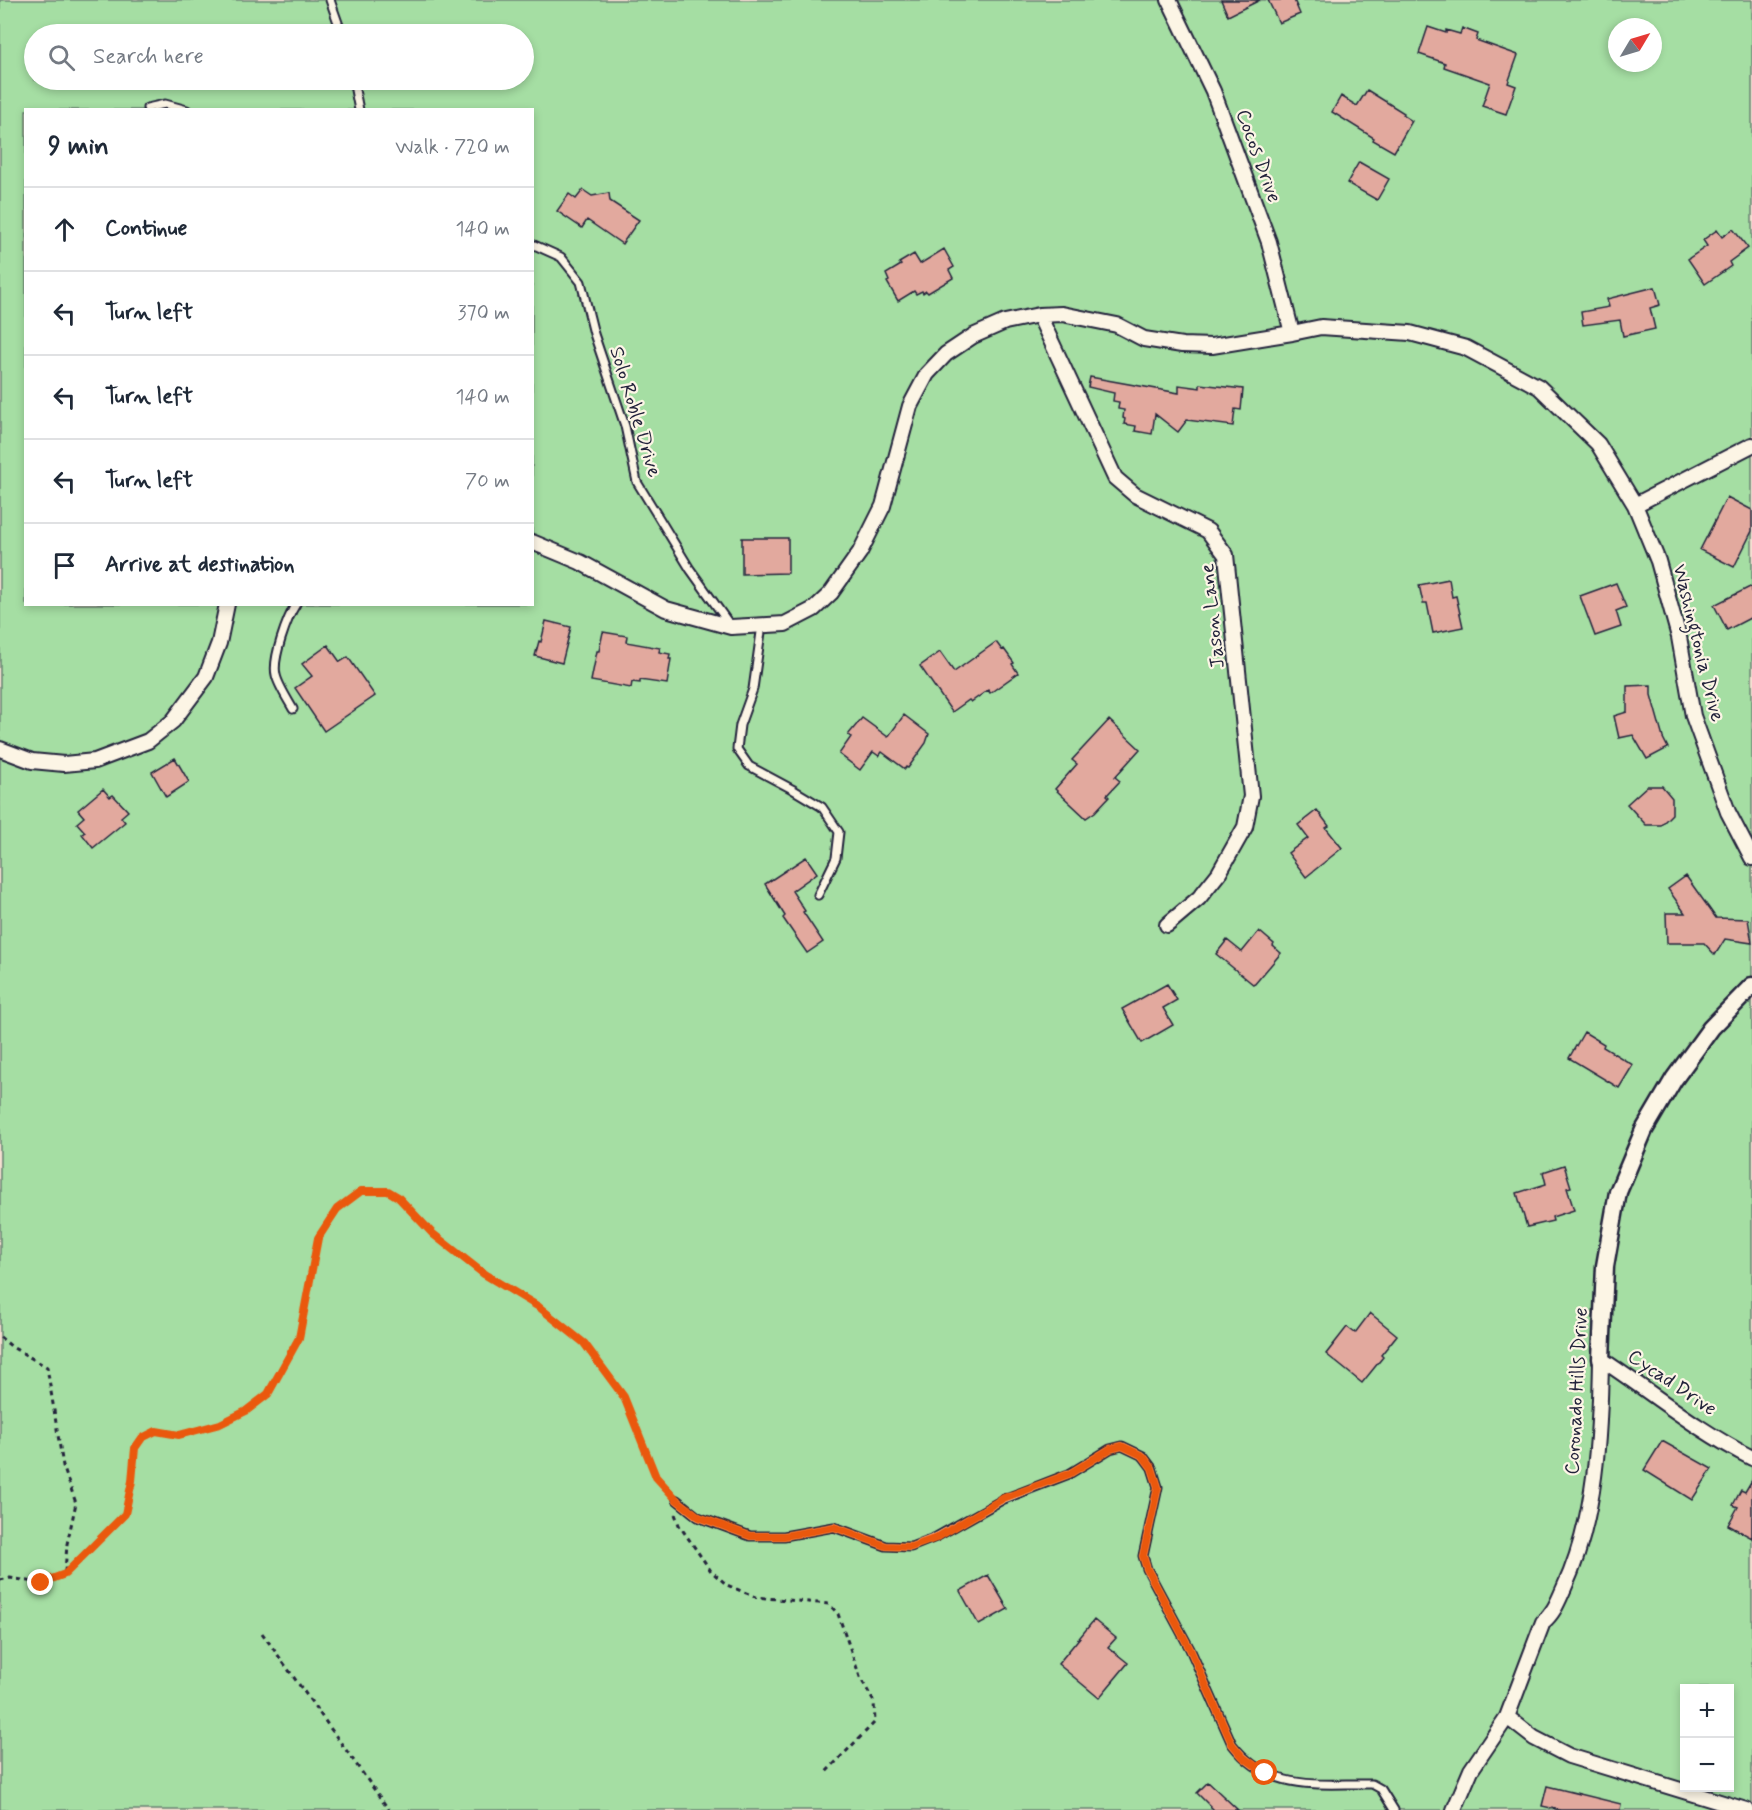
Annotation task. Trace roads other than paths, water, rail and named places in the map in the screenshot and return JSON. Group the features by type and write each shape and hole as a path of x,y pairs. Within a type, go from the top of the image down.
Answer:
{"street":[{"name":"Cocos Drive","path":"1169,0 1213,91 1269,242 1292,333"},
{"name":"Washingtonia Drive","path":"534,543 580,562 666,609 731,627 785,624 814,609 831,593 860,552 883,506 910,406 927,374 946,354 973,336 1005,322 1039,315 1062,314 1117,325 1144,339 1182,345 1212,346 1321,327 1410,333 1466,348 1539,387 1598,444 1635,505 1658,561 1679,637 1693,716 1728,812 1752,858"},
{"name":"Jason Lane","path":"1039,315 1115,478 1135,495 1208,531 1226,555 1251,796 1245,827 1219,873 1199,898 1167,926"},
{"path":"1635,505 1752,445"},
{"path":"0,749 32,761 64,764 95,761 148,741 173,722 206,677 219,643 227,606"},
{"name":"Coronado Hills Drive","path":"1454,1810 1471,1770 1507,1717 1543,1622 1551,1616 1570,1575 1587,1522 1601,1385 1605,1266 1618,1192 1644,1130 1674,1078 1711,1028 1752,986"},
{"name":"Cycad Drive","path":"1601,1359 1690,1420 1752,1458"},
{"path":"1507,1717 1534,1738 1569,1755 1746,1810"}],"lane":[{"path":"330,0 338,24"},
{"path":"355,90 359,108"},
{"path":"147,108 165,104 180,108"},
{"name":"Solo Roble Drive","path":"534,245 561,258 581,282 594,334 625,426 637,482 690,569 731,627"},
{"path":"293,709 275,675 276,652 295,606"},
{"path":"762,625 753,689 740,725 737,749 749,766 822,807 839,832 836,858 818,895"},
{"path":"677,1500 699,1517 750,1536 784,1536 834,1527 886,1546 911,1547 936,1538 1004,1498 1069,1474 1110,1449 1122,1446 1143,1456 1152,1468 1158,1487 1143,1556 1147,1569 1190,1649 1232,1744 1243,1757 1265,1773 1292,1783 1372,1784 1381,1789 1395,1810"}]}
